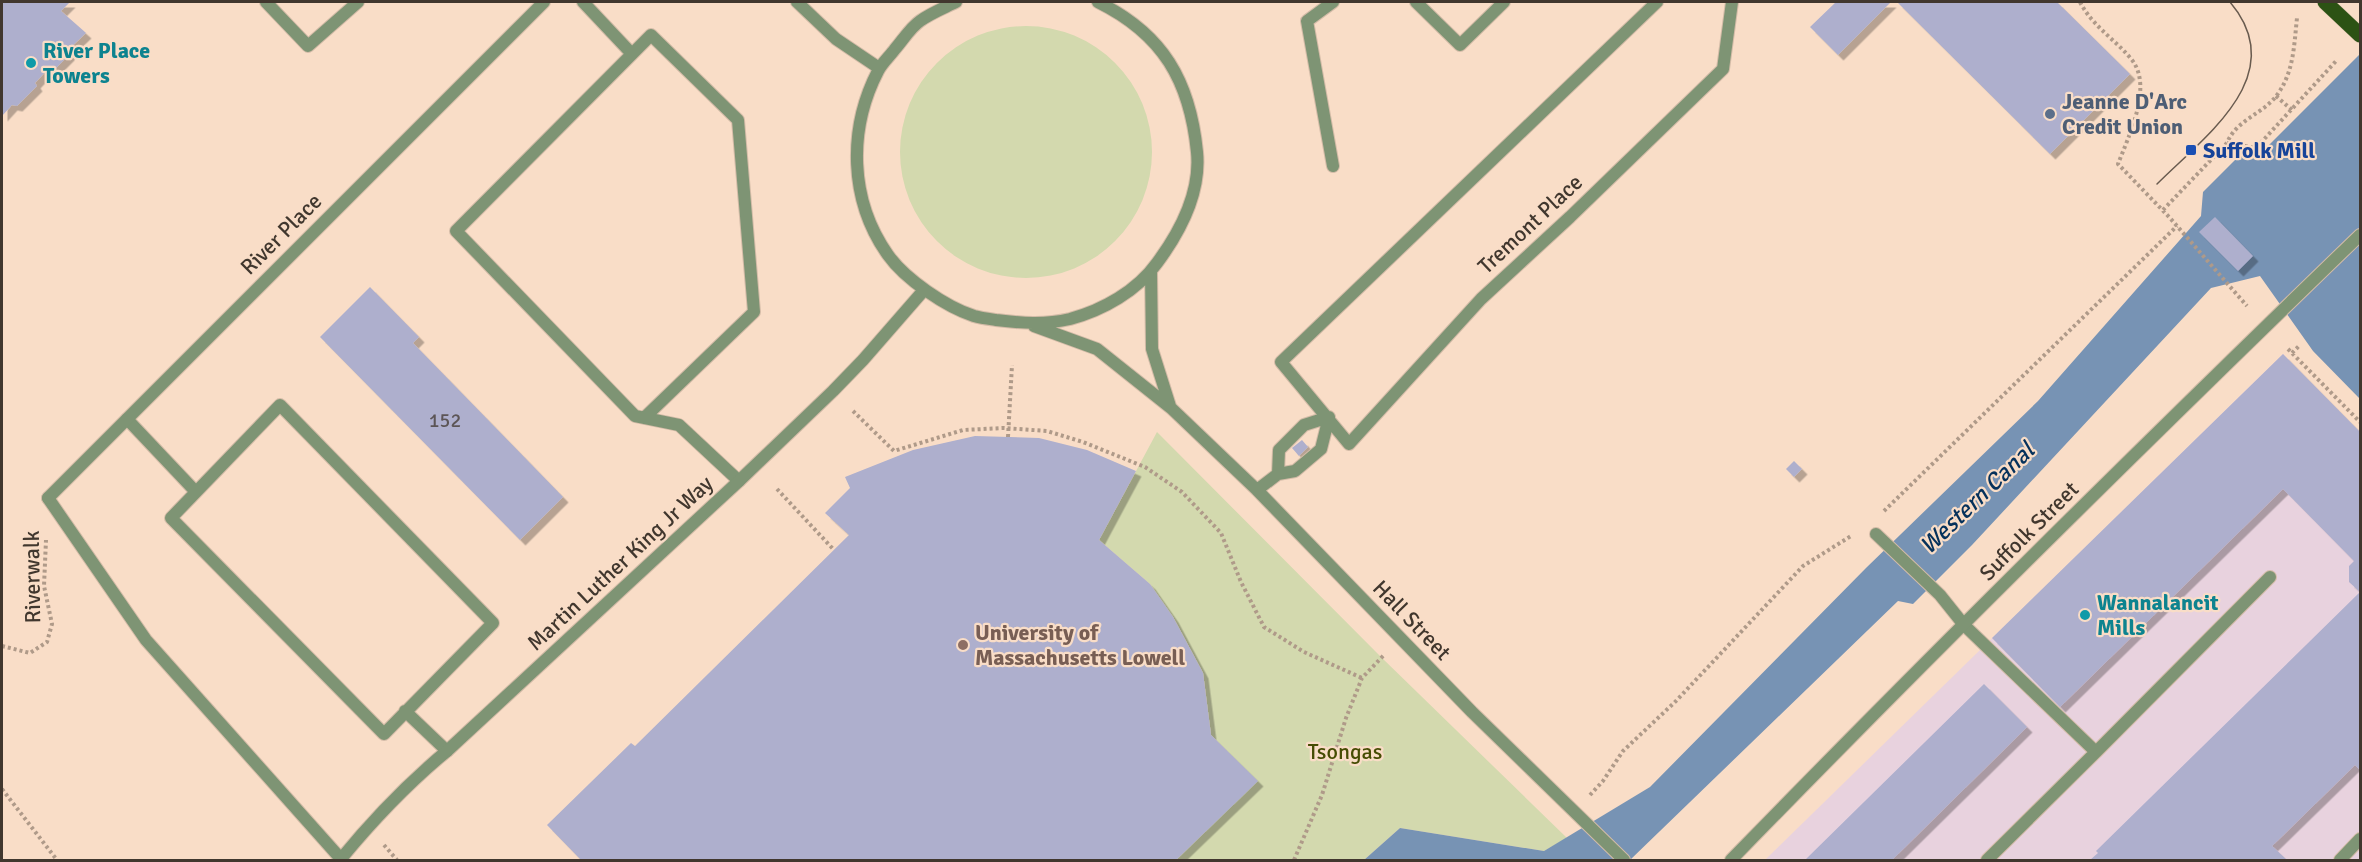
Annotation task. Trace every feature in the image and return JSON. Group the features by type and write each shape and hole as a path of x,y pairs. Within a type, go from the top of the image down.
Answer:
{"main road":[{"path":"2325,2 2361,35"}],"street":[{"path":"266,2 308,46 358,2"},
{"name":"River Place","path":"48,498 544,2"},
{"path":"584,2 632,54"},
{"path":"797,2 836,39 879,69"},
{"path":"956,2 919,22 879,69 860,114 856,163 866,211 888,255 924,290 974,316 1030,324 1066,320 1083,315 1108,304 1131,289 1151,271 1176,237 1192,198 1197,156 1192,114 1177,74 1153,40 1121,13 1098,2"},
{"path":"1333,2 1307,21 1333,166"},
{"path":"1416,2 1460,45 1503,2"},
{"name":"Tremont Place","path":"1657,2 1281,362 1329,417 1349,444 1481,299 1570,217 1723,69 1732,2"},
{"path":"644,418 754,312 738,120 651,35 456,231 635,416 644,418 679,425 739,481"},
{"name":"Suffolk Street","path":"1731,861 1887,699 2361,235"},
{"name":"Hall Street","path":"1151,271 1152,348 1171,408"},
{"name":"Martin Luther King Jr Way","path":"340,860 368,826 417,775 447,751 739,481 863,360 924,290"},
{"name":"Hall Street","path":"1030,324 1097,349 1171,408 1257,490 1472,712 1623,861"},
{"path":"280,405 493,624 405,711 384,734 171,518 280,405"},
{"path":"1257,490 1278,474 1295,471 1321,450 1329,417 1304,424 1279,450 1278,474"},
{"path":"127,419 196,492"},
{"path":"48,498 146,640 340,860"},
{"path":"1876,534 1941,595 1964,625 2096,752"},
{"path":"1988,861 2270,577"},
{"path":"405,711 447,751"},
{"path":"2340,861 2361,840"}],"path":[{"path":"2080,2 2103,33 2132,60 2141,78 2137,111 2118,164 2163,210 2247,306"},
{"path":"2163,210 2227,143 2231,132 2276,96 2291,70 2297,18"},
{"path":"2227,143 2256,148 2337,60"},
{"path":"2276,96 2292,110"},
{"path":"2292,353 2299,346"},
{"path":"2288,349 2361,422"},
{"path":"1008,437 1012,365"},
{"path":"853,411 894,450 963,430 1009,428 1047,431 1083,442 1145,467 1182,492 1221,533 1241,582 1264,627 1304,652 1362,678"},
{"path":"777,489 834,550"},
{"name":"Riverwalk","path":"2,646 30,653 47,642 52,624 44,586 48,498"},
{"path":"1294,861 1322,795 1346,718 1362,678 1385,654"},
{"path":"2,789 57,861"}],"shaded area":[{"path":"2283,354 2360,432 2360,860 1765,860"}],"green space":[{"path":"1026,26 1050,29 1074,36 1096,48 1115,63 1130,82 1142,104 1149,128 1152,152 1149,176 1142,200 1130,222 1115,241 1096,256 1074,268 1050,275 1026,278 1002,275 978,268 956,256 937,241 922,222 910,200 903,176 900,152 903,128 910,104 922,82 937,63 956,48 978,36 1002,29"},
{"name":"Tsongas","path":"1157,432 1381,657 1567,838 1544,851 1400,828 1364,860 1176,860 1257,781 1211,735 1203,673 1173,617 1150,584 1099,540"}],"water":[{"name":"Western Canal","path":"2360,54 2360,399 2313,351 2260,276 2211,288 1972,545 1913,604 1898,601 1630,860 1364,860 1400,828 1544,851 1650,787 1866,568 2038,401 2201,216 2203,192 2241,154 2260,154"}],"building":[{"name":"River Place Towers","path":"2,2 70,2 61,11 86,33 70,48 69,55 49,75 46,71 35,83 37,86 17,106 12,105 2,116"},
{"path":"1836,2 1891,2 1838,55 1810,27"},
{"name":"Jeanne D'Arc Credit Union","path":"1897,2 2057,2 2130,74 2050,154"},
{"path":"2215,217 2253,256 2238,271 2199,232"},
{"path":"370,287 419,337 413,343 563,497 520,540 320,337"},
{"path":"2283,354 2360,432 2360,592 2349,582 2349,566 2354,561 2283,489 2060,707 1992,638"},
{"name":"University of Massachusetts Lowell","path":"975,436 1039,438 1087,450 1136,471 1099,540 1150,584 1173,617 1203,673 1211,735 1258,781 1176,860 581,860 547,825 631,743 635,746 849,535 825,513 850,488 845,477 913,450"},
{"path":"1302,440 1308,447 1299,456 1292,448"},
{"path":"1794,461 1802,469 1794,477 1786,469"},
{"path":"2360,592 2360,770 2355,765 2272,846 2287,860 2090,860 2098,853 2096,851"},
{"path":"1984,684 2027,727 1892,860 1805,860"}],"tram line":[{"path":"2157,184 2218,125 2235,102 2247,79 2252,54 2247,29 2230,2"}],"place":[{"name":"River Place Towers","path":"31,63"},
{"name":"Jeanne D'Arc Credit Union","path":"2050,114"},
{"name":"Suffolk Mill","path":"2191,150"},
{"name":"Wannalancit Mills","path":"2085,615"},
{"name":"University of Massachusetts Lowell","path":"963,645"}]}
